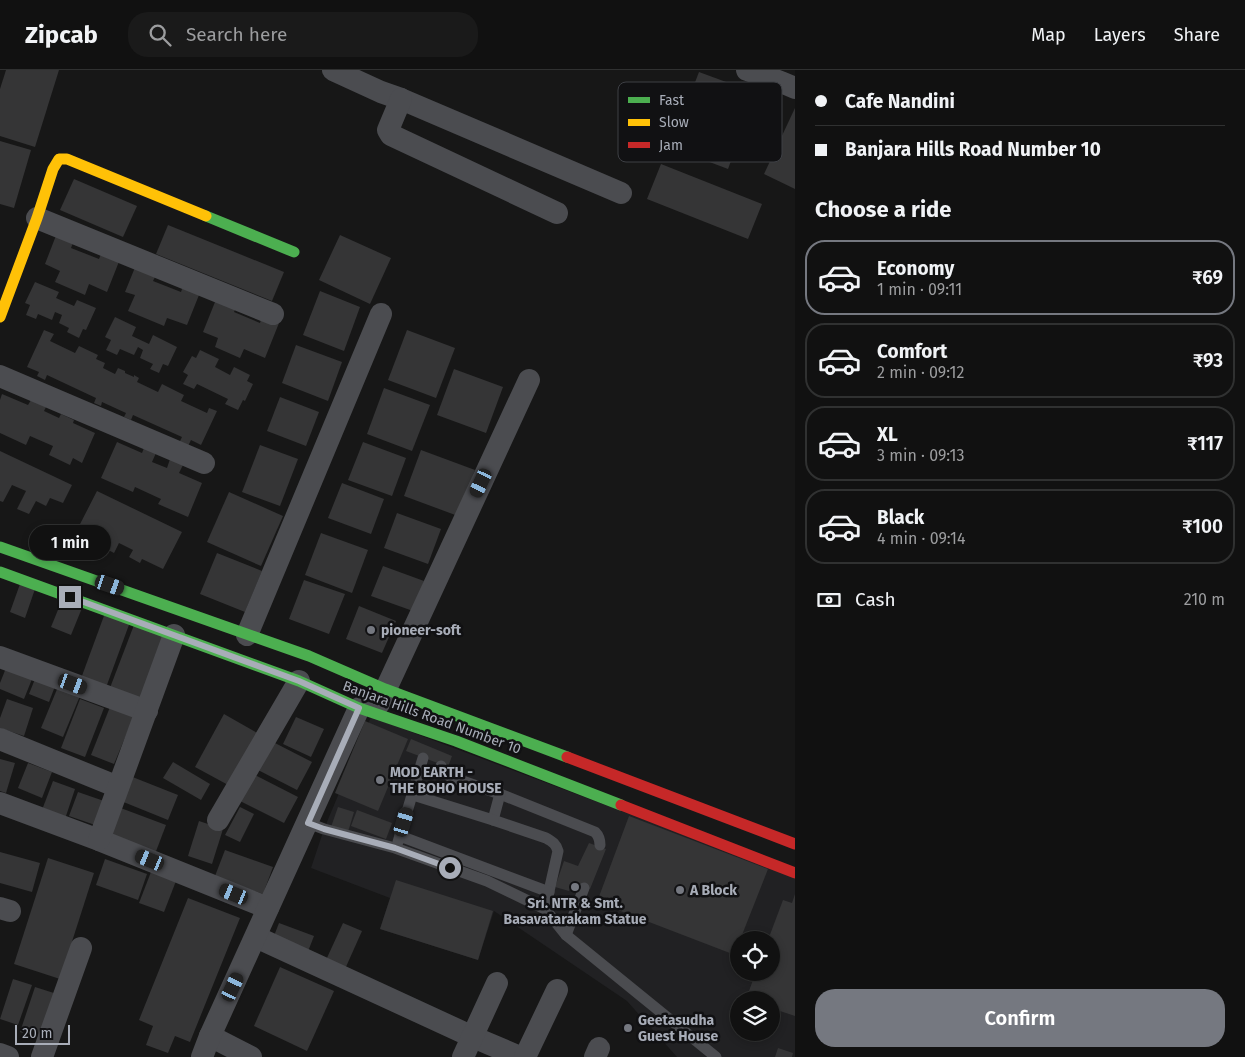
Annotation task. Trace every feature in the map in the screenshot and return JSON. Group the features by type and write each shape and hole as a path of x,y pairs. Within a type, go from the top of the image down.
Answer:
{"main road":[{"path":"0,317 53,169 59,159 67,158 294,252"},
{"name":"Banjara Hills Road Number 10","path":"0,546 309,656 385,689 795,844"},
{"name":"Banjara Hills Road Number 10","path":"0,572 299,681 367,711 450,739 795,873"}],"street":[{"path":"333,70 622,193"},
{"path":"747,70 787,80"},
{"path":"401,99 388,130 392,134 557,213"},
{"path":"37,218 273,314"},
{"path":"247,635 381,314"},
{"path":"0,376 204,463"},
{"path":"202,1057 308,823 367,711 385,689 529,380"},
{"path":"98,840 174,635"},
{"path":"0,657 147,711"},
{"path":"218,820 299,681"},
{"path":"0,739 118,787"},
{"path":"0,803 268,908"},
{"path":"256,938 468,1047 520,1057"},
{"path":"42,1057 81,948"},
{"path":"468,1047 497,983"},
{"path":"525,1057 557,990"},
{"path":"210,1036 251,1057"},
{"path":"0,1054 8,1057"}],"lane":[{"path":"428,745 433,733"},
{"path":"445,752 450,739"},
{"path":"395,848 423,758"},
{"path":"441,766 444,772 451,777 500,794 595,832 600,839 600,845"},
{"path":"493,820 500,794"},
{"path":"412,795 493,820 554,842 558,852 545,908"},
{"path":"308,823 395,848 487,881 545,908 566,934 716,1057"},
{"path":"400,836 549,892"},
{"path":"566,934 584,888"}],"shaded area":[{"path":"371,717 795,876 795,1057 677,1057 627,1001 494,911 478,960 380,929 390,898 311,868 324,829"}],"building":[{"path":"6,70 59,70 35,147 0,136 0,89"},
{"path":"699,72 726,82 695,82"},
{"path":"795,108 795,189 764,174 770,162 782,162 782,136"},
{"path":"0,141 31,150 14,208 0,204"},
{"path":"710,162 731,162 728,169"},
{"path":"661,164 762,204 748,239 647,199"},
{"path":"74,179 137,206 123,237 60,210"},
{"path":"168,225 284,272 272,301 156,254"},
{"path":"57,233 74,240 71,248 99,259 102,252 120,259 107,292 89,284 85,295 55,282 60,271 45,264"},
{"path":"340,235 391,258 370,304 319,280"},
{"path":"136,265 157,273 153,281 181,292 184,283 201,290 187,325 167,318 164,326 128,311 135,295 125,292"},
{"path":"35,282 59,292 56,298 74,306 77,300 96,308 86,330 83,329 79,338 67,332 69,328 59,323 62,315 55,312 52,320 38,314 36,319 26,315 30,305 25,303"},
{"path":"320,291 360,307 344,351 303,335"},
{"path":"217,297 237,305 234,312 260,323 262,316 279,323 265,358 244,349 240,358 215,347 218,338 203,332"},
{"path":"115,317 136,327 132,336 149,344 153,335 177,347 168,366 163,364 159,373 150,369 153,364 140,358 143,350 138,347 134,355 120,349 117,355 106,350 111,340 105,337"},
{"path":"44,330 54,334 50,341 75,353 79,346 98,355 96,359 105,363 103,368 115,374 118,368 125,371 125,373 139,378 137,382 158,392 162,384 184,395 181,401 207,413 209,408 217,411 201,445 191,440 188,446 179,443 182,437 133,415 131,420 124,417 126,413 102,402 101,406 94,403 96,398 47,375 45,380 37,376 39,372 27,367"},
{"path":"407,330 455,348 436,398 388,380"},
{"path":"296,345 342,362 328,401 282,383"},
{"path":"200,350 219,359 215,367 230,375 234,367 250,375 247,381 253,384 245,401 243,400 238,410 225,404 228,399 197,384 194,389 183,384 188,375 183,372 192,356 196,358"},
{"path":"454,369 503,387 486,433 437,415"},
{"path":"384,388 430,405 412,451 367,434"},
{"path":"2,394 28,405 31,400 46,407 44,411 59,418 61,414 74,420 73,423 95,433 82,463 73,458 70,465 49,455 53,446 30,436 26,445 0,433 0,400"},
{"path":"280,397 319,412 306,446 267,431"},
{"path":"117,442 142,453 144,448 156,453 152,462 167,468 170,459 183,465 179,473 202,483 188,517 158,504 161,499 135,487 133,492 101,478"},
{"path":"363,442 406,458 392,496 348,480"},
{"path":"260,445 298,459 280,506 242,492"},
{"path":"421,450 475,470 458,516 404,496"},
{"path":"0,451 72,485 63,503 50,498 46,506 36,501 29,514 17,509 26,491 12,485 3,502 0,501"},
{"path":"342,483 384,499 371,534 328,518"},
{"path":"97,491 182,532 163,569 142,559 140,563 129,557 133,550 119,543 114,553 99,545 101,541 77,530"},
{"path":"229,492 283,516 261,566 207,542"},
{"path":"397,513 441,529 428,564 384,548"},
{"path":"321,533 368,550 352,593 305,575"},
{"path":"217,553 262,571 245,612 200,594"},
{"path":"383,566 424,581 413,611 371,596"},
{"path":"304,580 345,594 329,634 289,619"},
{"path":"20,584 35,589 25,618 10,612"},
{"path":"62,600 82,608 71,635 51,627"},
{"name":"pioneer-soft","path":"359,606 396,621 382,653 346,639"},
{"path":"105,613 130,622 104,693 79,684"},
{"path":"134,625 164,636 138,704 108,693"},
{"path":"8,663 34,674 24,699 0,689 0,683"},
{"path":"37,674 57,681 49,702 29,694"},
{"path":"60,682 82,691 63,737 41,728"},
{"path":"7,699 33,708 24,736 0,728 0,718"},
{"path":"80,699 104,708 85,757 61,748"},
{"path":"110,707 134,716 114,764 91,755"},
{"path":"224,714 259,734 230,786 195,767"},
{"path":"296,717 324,729 311,757 283,744"},
{"path":"365,721 408,739 378,811 335,793"},
{"path":"411,739 452,756 448,767 406,751"},
{"path":"273,742 312,762 297,790 258,770"},
{"path":"0,759 15,763 6,793 0,791"},
{"path":"173,762 210,784 201,800 163,778"},
{"path":"28,763 52,772 42,798 18,788"},
{"path":"253,774 298,797 284,823 240,801"},
{"path":"130,776 178,795 168,820 121,801"},
{"path":"53,781 75,789 65,819 42,810"},
{"path":"78,792 104,801 95,825 69,816"},
{"path":"118,807 166,825 155,854 107,835"},
{"path":"240,807 254,814 240,842 225,835"},
{"path":"338,807 354,812 348,832 331,827"},
{"path":"357,810 392,823 386,839 351,826"},
{"name":"A Block","path":"629,816 768,869 744,931 730,931 730,953 597,902"},
{"path":"199,821 223,829 212,864 188,856"},
{"path":"589,843 606,849 590,889 572,883 569,891 555,887 564,861 578,866"},
{"path":"225,850 273,867 263,894 215,876"},
{"path":"0,852 40,863 32,892 0,883"},
{"path":"48,858 94,873 60,979 14,964"},
{"path":"105,859 147,874 138,900 96,885"},
{"path":"151,872 176,881 164,912 139,903"},
{"path":"396,880 493,911 478,960 380,929"},
{"path":"795,894 795,1016 780,1011 780,991 749,991 753,981 780,981 780,931 771,931 783,900 792,903"},
{"path":"188,898 240,918 190,1042 175,1036 168,1053 146,1045 153,1026 139,1020"},
{"path":"279,923 314,936 307,954 272,941"},
{"path":"343,923 362,931 345,969 326,960"},
{"path":"280,967 334,991 307,1051 254,1026"},
{"path":"13,979 32,985 18,1025 0,1019"},
{"path":"35,987 57,994 42,1040 20,1032"},
{"path":"778,1048 793,1053 792,1057 775,1057"}],"traffic: fast":[{"path":"206,216 294,252"},
{"path":"0,547 309,656 385,689 567,757"},
{"path":"0,572 299,681 359,708 456,741 621,805"}],"traffic: slow":[{"path":"0,317 53,169 59,159 67,159 206,216"}],"traffic: jam":[{"path":"567,757 795,844"},
{"path":"621,805 795,873"}],"place":[{"name":"pioneer-soft","path":"371,630"},
{"name":"MOD EARTH - THE BOHO HOUSE","path":"380,780"},
{"name":"Sri. NTR & Smt. Basavatarakam Statue","path":"575,887"},
{"name":"A Block","path":"680,890"},
{"name":"Geetasudha Guest House","path":"628,1028"}],"route":[{"path":"70,597 299,681 359,708 308,823 395,848 450,868"}]}
